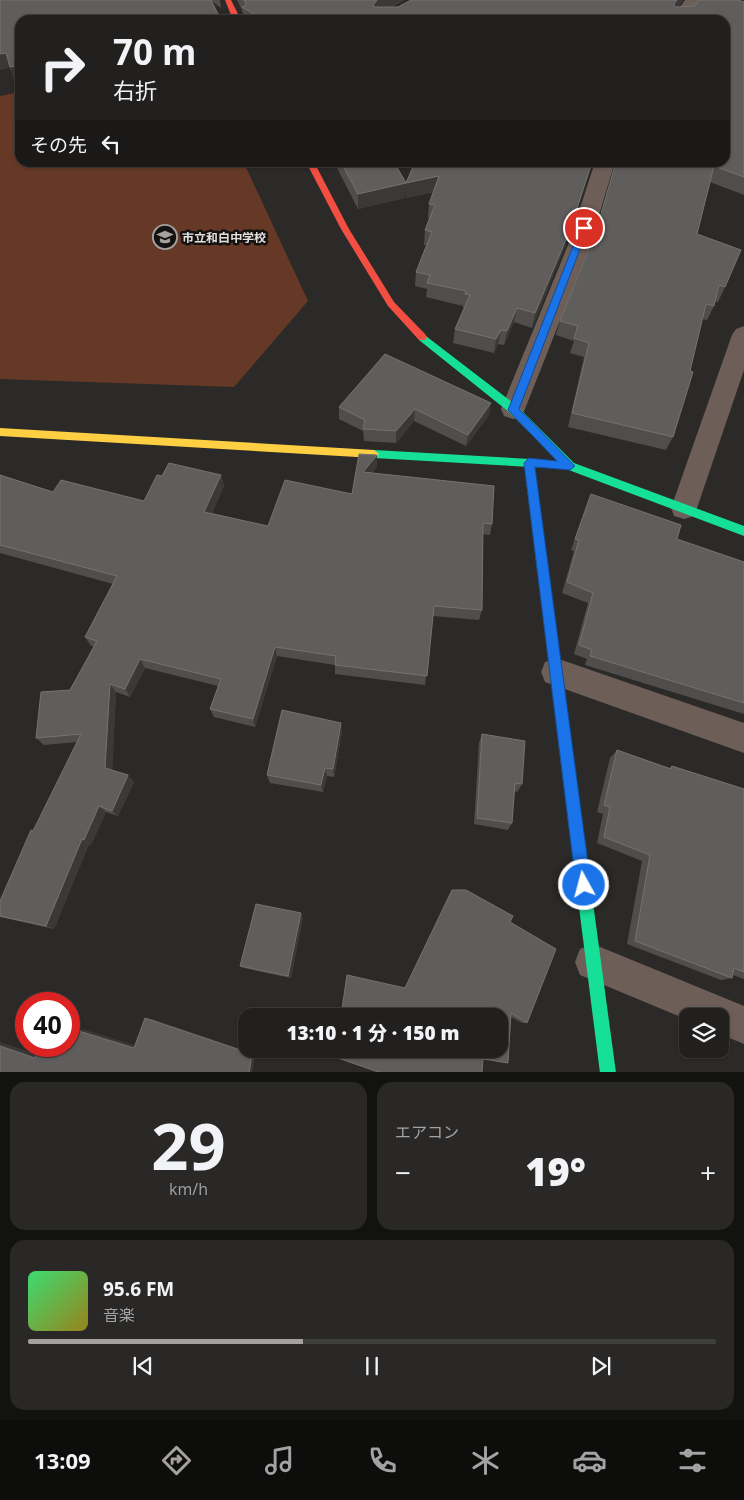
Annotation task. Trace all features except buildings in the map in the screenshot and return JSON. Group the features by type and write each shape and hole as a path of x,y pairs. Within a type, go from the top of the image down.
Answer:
{"street":[{"path":"228,0 235,15"},
{"path":"684,15 694,0"},
{"path":"313,167 345,229 391,304 418,334 514,410 570,466"},
{"path":"514,410 579,245 603,167"},
{"path":"684,508 744,335"},
{"path":"0,432 570,466 744,531"},
{"path":"529,463 608,1072"},
{"path":"556,672 744,738"},
{"path":"594,962 744,1025"}],"shaded area":[{"name":"市立和白中学校","path":"15,93 15,167 246,167 308,301 234,387 0,379 0,96"}],"traffic: fast":[{"path":"422,337 513,409 570,466 744,531"},
{"path":"374,454 548,464"},
{"path":"577,836 608,1072"}],"traffic: slow":[{"path":"0,432 374,454"},
{"path":"529,463 577,836"}],"traffic: jam":[{"path":"228,0 235,15"},
{"path":"313,167 345,229 391,304 422,337"}],"place":[{"name":"市立和白中学校","path":"165,237"}],"route":[{"path":"584,228 514,410 570,466 529,463 584,885"}]}
